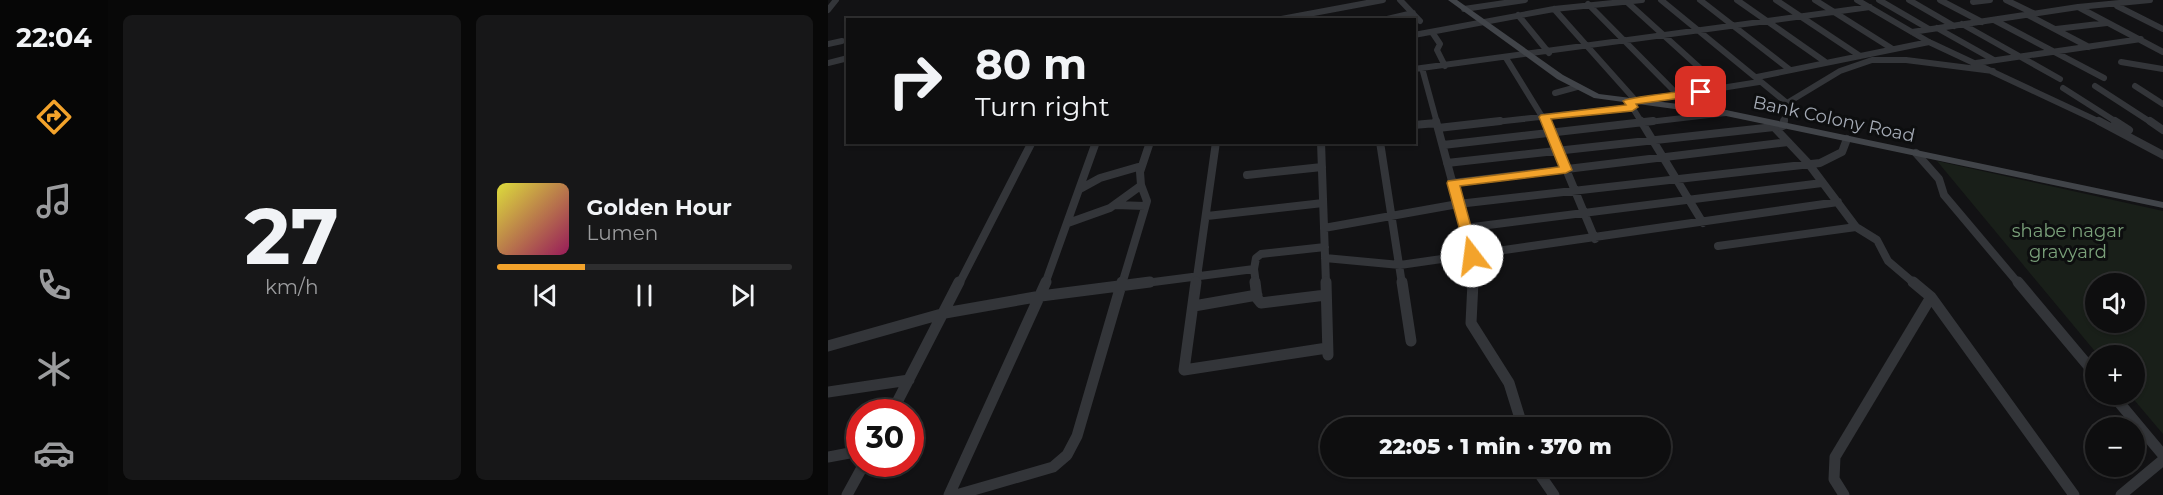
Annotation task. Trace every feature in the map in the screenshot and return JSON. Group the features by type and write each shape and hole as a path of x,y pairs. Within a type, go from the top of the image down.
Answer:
{"street":[{"path":"828,10 836,0"},
{"path":"1286,18 1383,0"},
{"path":"1400,0 1420,21"},
{"name":"Bank Colony Road","path":"1452,0 1485,22 1528,56 1577,87 1605,99 1726,113 1778,126 2163,205"},
{"path":"1464,9 1525,0"},
{"path":"1416,35 1587,3 1642,0"},
{"path":"1661,0 1787,103"},
{"path":"1700,0 1789,69"},
{"path":"1737,0 1824,61"},
{"path":"1776,0 1860,56"},
{"path":"1815,0 1891,48"},
{"path":"1857,0 1929,42 2110,126 2160,152"},
{"path":"1879,0 1929,29"},
{"path":"1909,0 1954,26"},
{"path":"1940,0 1982,21"},
{"path":"1973,2 1990,0"},
{"path":"2006,0 2089,47"},
{"path":"2092,0 2105,6"},
{"path":"1912,32 2078,7 2150,0"},
{"path":"1627,2 1723,89"},
{"path":"1587,3 1678,96"},
{"path":"2116,5 2163,29"},
{"path":"1472,256 1443,146 1418,69 1528,56 1869,7"},
{"path":"2078,7 2163,52"},
{"path":"1554,9 1634,103 1642,123 1703,223"},
{"path":"1310,13 1314,18"},
{"path":"1392,18 1413,13"},
{"path":"1518,15 1549,53"},
{"path":"1994,20 2104,78"},
{"path":"2056,29 2109,23"},
{"path":"1962,24 2060,79"},
{"path":"1937,28 1994,60"},
{"path":"1432,32 1440,44 1437,50 1445,66"},
{"path":"1976,63 2141,39"},
{"path":"828,44 842,41"},
{"path":"1416,124 1437,126 1544,117 1723,89 1824,61 1929,42"},
{"path":"2149,44 2163,42"},
{"path":"828,63 846,58"},
{"path":"1506,58 1544,117 1595,239"},
{"path":"1778,126 1787,103 1821,81 1869,60 1907,61 1993,71"},
{"path":"2121,62 2163,69"},
{"path":"2095,86 2163,130"},
{"path":"2135,86 2163,104"},
{"path":"1555,93 1577,87"},
{"path":"2063,88 2160,152"},
{"path":"1443,146 1726,113"},
{"path":"1447,163 1778,126"},
{"path":"1778,126 1788,142 1809,164 1856,227 1877,240 1888,261 1931,297 2074,495"},
{"path":"1324,228 1458,204 1809,164 1838,156 1848,145 1847,139"},
{"path":"1453,183 1788,142"},
{"path":"899,399 1031,144"},
{"path":"949,495 1041,296 1094,144"},
{"path":"956,495 1000,481 1037,474 1053,467 1066,458 1077,442 1083,411 1147,201 1139,187 1138,167 1149,144"},
{"path":"1217,144 1184,370 1328,352 1321,144"},
{"path":"1380,144 1411,341"},
{"path":"1916,153 1939,179 1944,195 2085,362"},
{"path":"1080,189 1100,178 1138,167"},
{"path":"1247,175 1322,167"},
{"path":"1465,228 1822,183"},
{"path":"1068,223 1114,205 1139,187"},
{"path":"1325,258 1400,265 1455,259 1838,202"},
{"path":"1207,216 1323,203"},
{"path":"1114,205 1145,206"},
{"path":"1718,246 1856,227"},
{"path":"1325,247 1261,254 1256,258 1254,269 1257,295 1261,303 1326,295"},
{"path":"1455,259 1473,281 1470,298 1475,331 1509,383 1520,417"},
{"path":"828,346 945,313 1041,296 1254,269"},
{"path":"1194,306 1257,295"},
{"path":"1844,495 1834,479 1835,457 1931,297"},
{"path":"828,392 909,380"},
{"path":"2121,405 2163,455"},
{"path":"828,457 846,454"},
{"path":"2121,495 2163,460"},
{"path":"847,495 857,477"},
{"path":"1542,477 1554,495"}],"green space":[{"name":"shabe nagar gravyard","path":"1937,161 2163,211 2163,434 2138,405 2145,405 2145,345 2090,345"}],"route":[{"path":"1472,256 1453,183 1566,170 1544,117 1632,107 1628,101 1701,92"}]}
